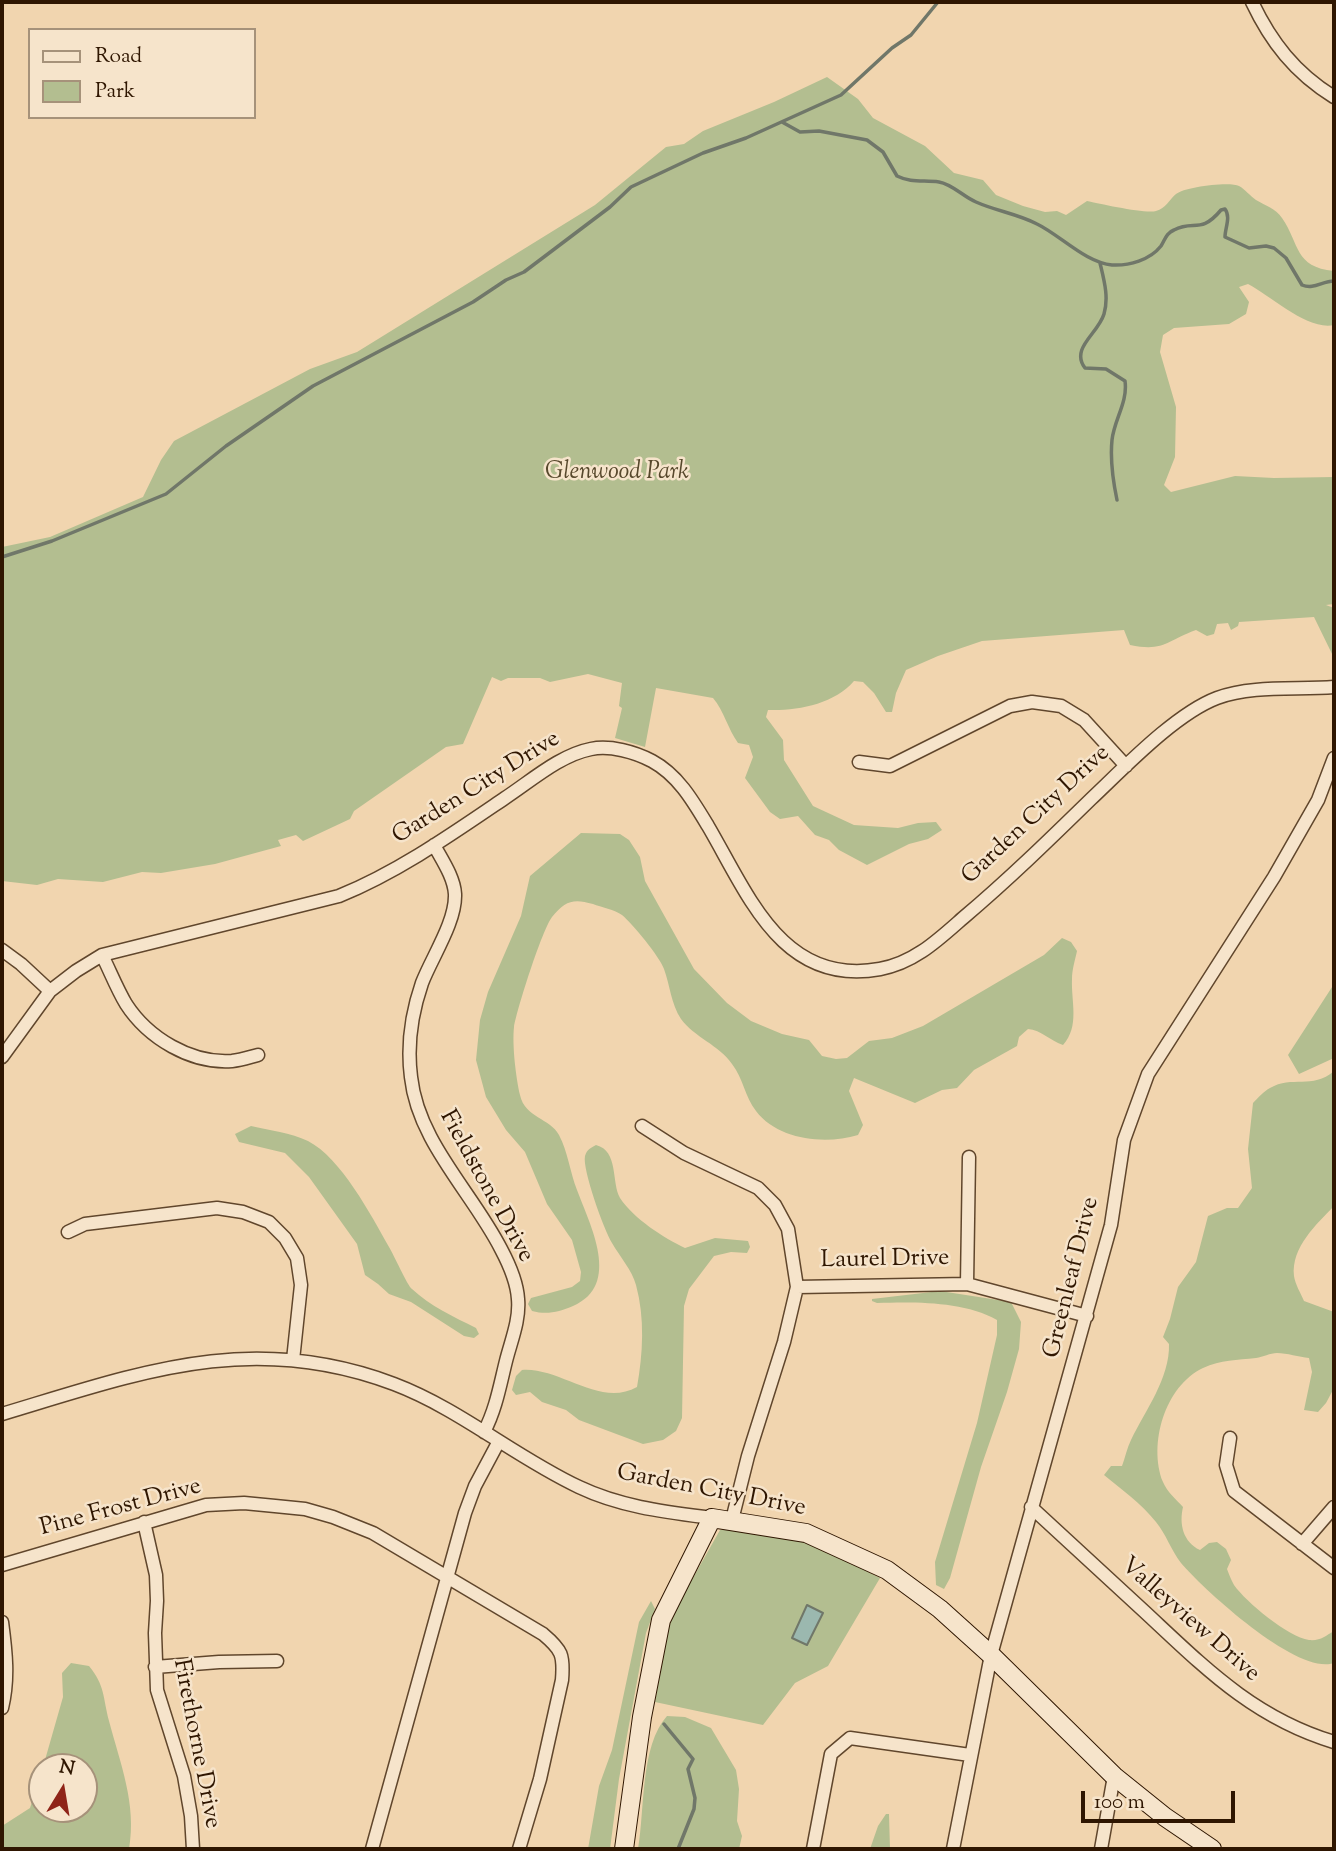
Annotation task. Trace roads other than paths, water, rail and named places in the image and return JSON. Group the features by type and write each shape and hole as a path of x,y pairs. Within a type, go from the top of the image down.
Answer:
{"street":[{"path":"1252,2 1265,29 1282,53 1305,76 1334,97"},
{"name":"Garden City Drive","path":"2,1056 50,991 102,956 339,896 365,886 434,845 566,758 593,749 622,750 651,761 674,776 698,808 764,920 783,944 804,958 830,968 861,972 883,969 908,961 930,946 1010,879 1126,766 1192,710 1236,692 1334,687"},
{"path":"859,762 890,766 1010,706 1032,702 1061,706 1084,720 1126,766"},
{"name":"Greenleaf Drive","path":"953,1849 990,1655 1111,1225 1124,1140 1148,1074 1274,877 1318,800 1334,758"},
{"name":"Fieldstone Drive","path":"434,845 450,875 455,894 451,914 422,984 412,1020 411,1076 415,1103 427,1130 494,1235 512,1274 518,1298 516,1321 493,1415 484,1432"},
{"path":"2,950 50,991"},
{"path":"102,956 126,1004 142,1024 164,1042 188,1055 214,1061 233,1061 258,1055"},
{"path":"642,1126 684,1153 758,1188 775,1205 788,1229 797,1287"},
{"path":"967,1284 969,1157"},
{"path":"68,1232 85,1224 217,1208 243,1212 269,1222 285,1238 297,1258 301,1285 293,1360"},
{"name":"Laurel Drive","path":"732,1520 748,1456 784,1342 797,1287 967,1284 1087,1316"},
{"name":"Garden City Drive","path":"2,1413 163,1367 244,1357 293,1360 351,1371 395,1385 579,1487 620,1503 654,1511 732,1520 806,1533 887,1570 940,1609 1114,1776 1165,1817 1212,1849"},
{"path":"1230,1438 1226,1465 1234,1491 1334,1568"},
{"path":"372,1849 475,1486 499,1441"},
{"name":"Pine Frost Drive","path":"2,1565 206,1505 244,1503 305,1509 333,1517 373,1533 447,1577"},
{"name":"Valleyview Drive","path":"1031,1507 1222,1684 1264,1712 1310,1735 1334,1741"},
{"path":"1302,1544 1334,1507"},
{"path":"624,1849 642,1717 661,1620 712,1518"},
{"name":"Firethorne Drive","path":"144,1522 156,1575 155,1667 161,1705 184,1776 193,1849"},
{"path":"447,1577 543,1634 559,1647 562,1654 562,1680 553,1723 519,1849"},
{"path":"2,1622 8,1659 2,1709"},
{"path":"155,1667 277,1661"},
{"path":"813,1849 831,1754 850,1738 970,1755"},
{"path":"1101,1849 1114,1776"}],"water":[{"path":"807,1605 823,1613 807,1645 792,1638"}],"waterway":[{"path":"2,557 52,541 166,494 226,446 313,386 473,302 506,280 524,272 610,207 631,187 703,153 746,138 841,95 892,48 911,35 938,2"},
{"path":"782,122 800,132 819,131 867,140 883,152 897,176 944,183 976,202 1037,224 1102,263 1112,265 1139,261 1156,251 1171,231 1208,222 1225,209 1228,219 1225,237 1249,248 1274,248 1286,258 1302,285 1334,281"},
{"path":"1100,263 1105,288 1104,314 1083,347 1081,361 1085,368 1106,369 1125,381 1125,396 1111,448 1117,500"},
{"path":"664,1724 693,1759 688,1769 695,1798 694,1809 678,1849"}],"park label":[{"name":"Glenwood Park","path":"617,474"}]}
